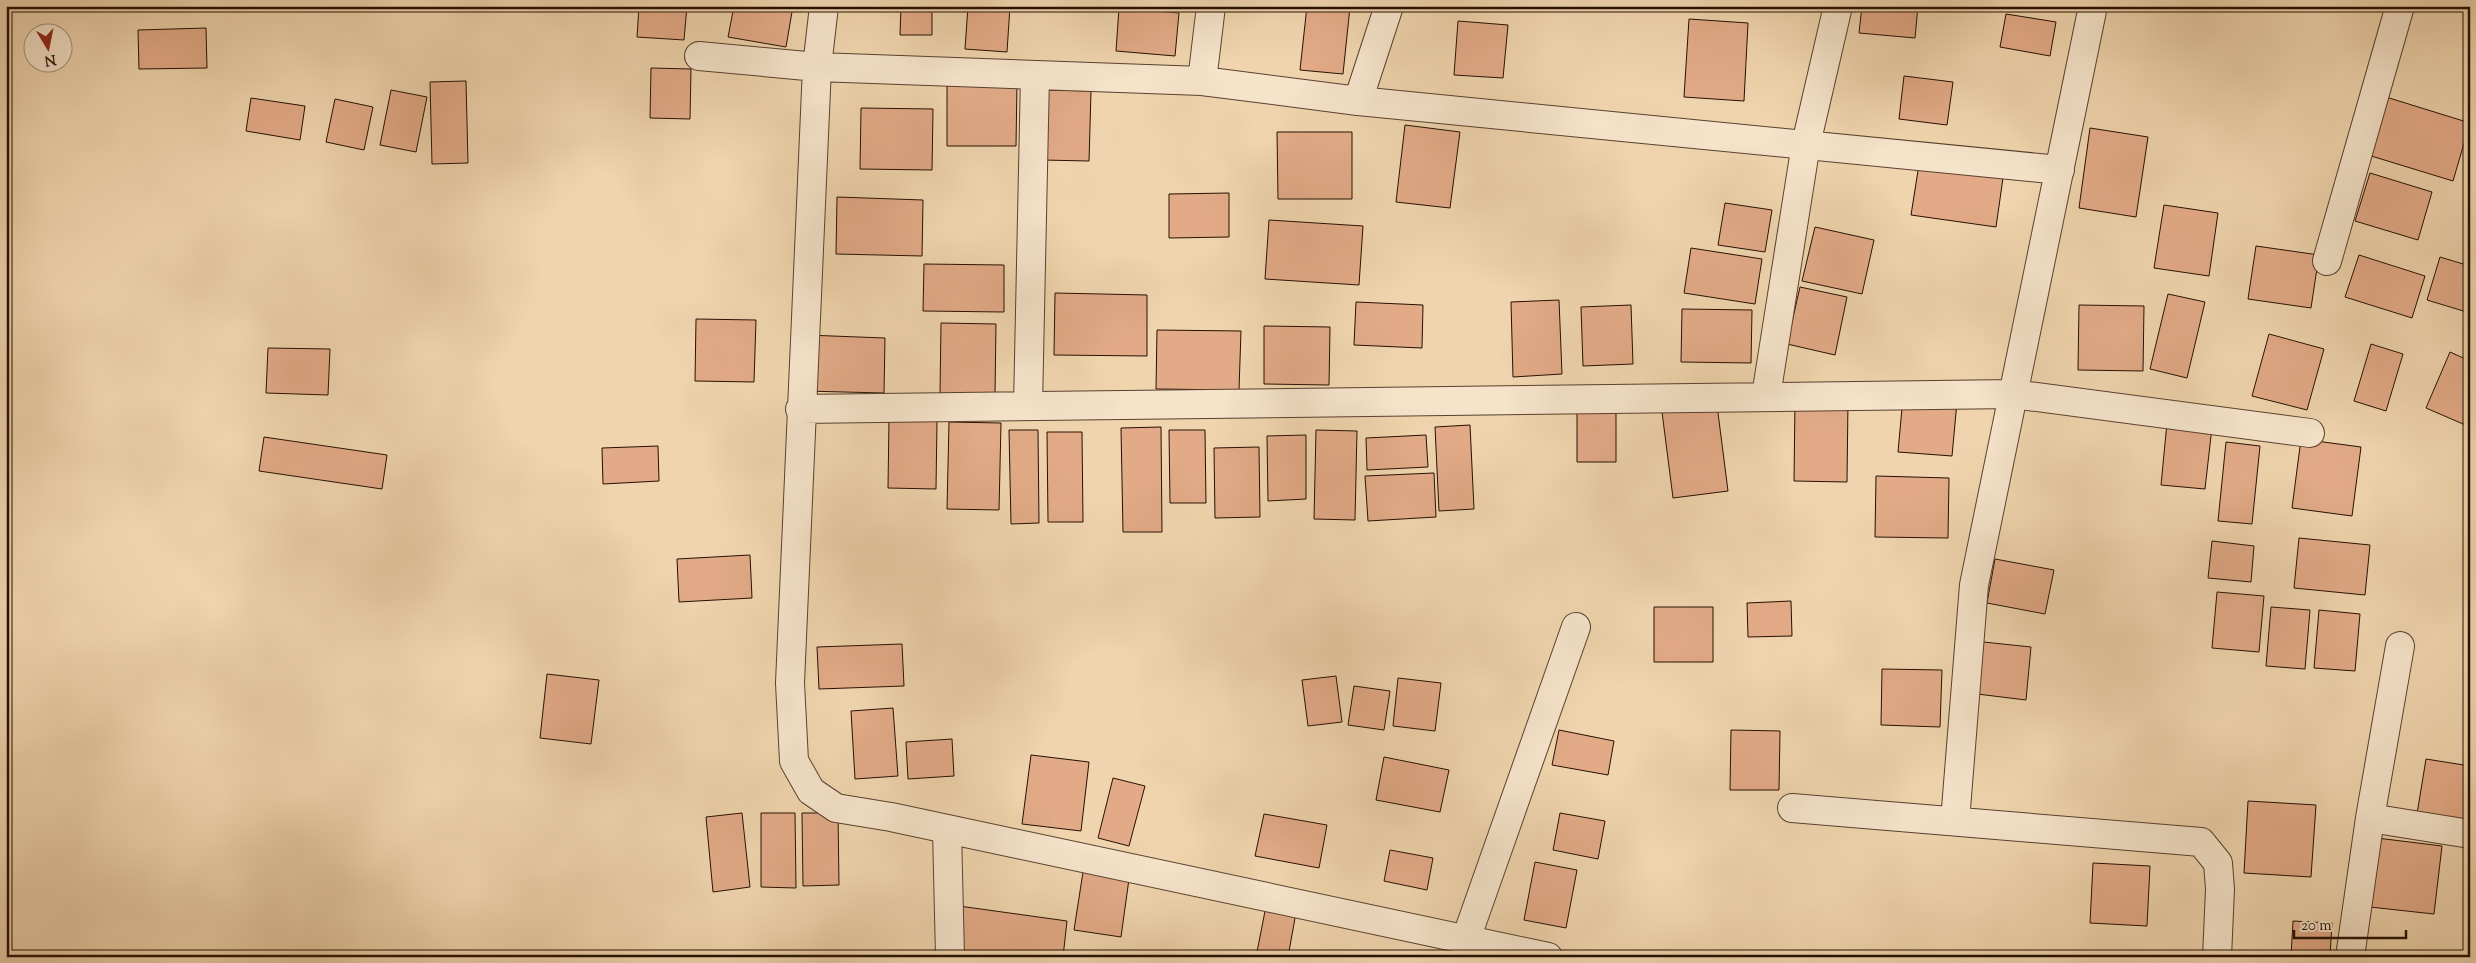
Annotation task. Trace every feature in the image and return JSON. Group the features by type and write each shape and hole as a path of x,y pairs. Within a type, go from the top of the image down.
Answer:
{"street":[{"path":"824,6 817,67 800,409 790,683 794,762 811,791 836,808 1548,957"},
{"path":"1202,81 1211,6"},
{"path":"1358,101 1389,6"},
{"path":"1766,396 1806,144 1838,6"},
{"path":"1955,821 1974,585 2093,6"},
{"path":"2327,261 2400,6"},
{"path":"699,56 817,67 1202,81 1358,101 2060,170"},
{"path":"1028,406 1035,75"},
{"path":"800,409 2014,394 2310,433"},
{"path":"1466,939 1576,627"},
{"path":"2350,957 2370,818 2400,646"},
{"path":"1792,808 2201,842 2218,863 2220,889 2217,957"},
{"path":"2370,818 2470,834"},
{"path":"947,830 950,957"}],"building":[{"path":"639,6 687,6 684,40 637,37"},
{"path":"734,6 793,6 786,47 728,37"},
{"path":"901,6 932,6 932,35 900,35"},
{"path":"968,6 1010,6 1007,52 965,49"},
{"path":"1307,6 1350,7 1343,74 1300,70"},
{"path":"1653,6 1710,6 1710,11"},
{"path":"1862,6 1918,6 1915,38 1859,33"},
{"path":"1119,8 1179,13 1175,56 1116,51"},
{"path":"2006,14 2056,22 2050,56 2000,47"},
{"path":"1689,19 1748,23 1744,101 1684,97"},
{"path":"1458,21 1508,25 1503,78 1454,75"},
{"path":"206,28 207,68 139,69 138,30"},
{"path":"651,68 691,69 690,119 650,118"},
{"path":"1904,76 1953,82 1947,125 1899,119"},
{"path":"466,81 468,163 432,164 430,82"},
{"path":"947,82 1017,82 1016,146 947,146"},
{"path":"391,90 427,97 416,152 380,145"},
{"path":"1046,90 1091,91 1089,161 1043,160"},
{"path":"2386,97 2470,123 2453,181 2368,155"},
{"path":"251,98 305,106 300,140 246,131"},
{"path":"335,99 373,107 364,150 326,142"},
{"path":"861,108 933,109 932,170 860,169"},
{"path":"1405,125 1460,132 1450,208 1396,202"},
{"path":"2090,128 2148,137 2136,217 2079,208"},
{"path":"1277,132 1352,132 1352,199 1278,199"},
{"path":"1920,158 2004,171 1996,227 1911,215"},
{"path":"2370,173 2432,192 2418,240 2355,221"},
{"path":"1229,193 1229,237 1169,238 1169,194"},
{"path":"837,197 923,200 922,256 836,254"},
{"path":"1725,203 1772,210 1765,252 1718,245"},
{"path":"2164,205 2218,213 2209,276 2154,268"},
{"path":"1269,220 1363,226 1359,285 1265,279"},
{"path":"1815,227 1874,240 1862,294 1802,281"},
{"path":"2256,246 2319,255 2311,308 2248,299"},
{"path":"1691,248 1762,259 1755,304 1684,293"},
{"path":"2359,255 2425,276 2412,318 2345,297"},
{"path":"2440,257 2470,266 2470,313 2427,300"},
{"path":"924,264 1004,265 1004,312 923,311"},
{"path":"1800,287 1847,297 1835,355 1787,344"},
{"path":"1055,293 1147,295 1147,356 1054,355"},
{"path":"2168,294 2205,302 2187,378 2150,369"},
{"path":"1559,300 1562,374 1513,377 1511,302"},
{"path":"1356,302 1423,305 1422,348 1354,345"},
{"path":"1631,305 1633,364 1583,366 1581,307"},
{"path":"2079,305 2144,306 2143,371 2078,370"},
{"path":"1682,309 1752,310 1751,363 1681,362"},
{"path":"696,319 756,320 754,382 695,381"},
{"path":"941,323 996,324 995,395 940,394"},
{"path":"1264,326 1330,327 1329,385 1264,384"},
{"path":"1157,330 1241,331 1239,390 1156,389"},
{"path":"2269,334 2324,349 2307,410 2252,396"},
{"path":"806,335 885,338 884,393 804,391"},
{"path":"2371,344 2403,354 2386,411 2354,401"},
{"path":"268,348 330,349 328,395 266,393"},
{"path":"2450,352 2470,361 2470,427 2426,408"},
{"path":"1903,397 1957,402 1952,456 1898,452"},
{"path":"1795,400 1848,401 1847,482 1794,481"},
{"path":"1717,405 1728,491 1673,498 1662,412"},
{"path":"1616,408 1616,462 1577,462 1577,409"},
{"path":"889,419 937,421 936,489 888,488"},
{"path":"949,422 1001,423 999,510 947,509"},
{"path":"2167,423 2212,427 2205,489 2161,485"},
{"path":"1470,425 1474,509 1439,511 1435,427"},
{"path":"1161,427 1162,532 1123,532 1121,428"},
{"path":"1009,430 1038,430 1039,523 1011,524"},
{"path":"1169,430 1205,430 1206,503 1170,503"},
{"path":"1316,430 1357,431 1355,520 1314,519"},
{"path":"1047,432 1082,432 1083,522 1048,522"},
{"path":"1306,435 1306,499 1268,501 1267,436"},
{"path":"1426,435 1428,467 1367,470 1366,438"},
{"path":"264,437 387,455 382,489 259,471"},
{"path":"2301,439 2361,447 2352,516 2292,508"},
{"path":"2226,442 2260,446 2252,524 2218,521"},
{"path":"658,446 659,481 603,484 602,448"},
{"path":"1259,447 1260,517 1215,518 1214,448"},
{"path":"1434,473 1436,517 1368,521 1365,476"},
{"path":"1876,476 1949,478 1948,538 1875,537"},
{"path":"2299,538 2370,545 2365,595 2294,588"},
{"path":"2212,541 2254,546 2251,582 2208,578"},
{"path":"750,555 752,598 679,602 677,559"},
{"path":"1995,559 2054,570 2045,614 1987,603"},
{"path":"2217,592 2264,596 2259,652 2212,648"},
{"path":"1791,601 1792,636 1748,637 1747,603"},
{"path":"1654,607 1713,607 1713,662 1654,662"},
{"path":"2271,607 2310,610 2305,669 2266,666"},
{"path":"2319,610 2360,614 2355,671 2314,668"},
{"path":"1974,641 2031,647 2026,700 1969,693"},
{"path":"902,644 904,686 819,689 817,647"},
{"path":"1882,669 1942,670 1940,727 1881,725"},
{"path":"547,674 599,680 591,744 540,738"},
{"path":"1336,676 1342,722 1308,726 1302,680"},
{"path":"1398,678 1441,683 1435,731 1393,726"},
{"path":"1354,686 1390,691 1384,730 1348,725"},
{"path":"893,708 898,776 855,779 851,711"},
{"path":"1559,730 1614,741 1608,775 1552,765"},
{"path":"1731,730 1780,731 1779,790 1730,790"},
{"path":"952,739 954,776 908,779 906,742"},
{"path":"1031,755 1089,762 1081,831 1022,824"},
{"path":"1384,757 1449,770 1440,812 1376,800"},
{"path":"2426,759 2470,766 2470,829 2416,820"},
{"path":"1113,778 1145,786 1129,846 1098,838"},
{"path":"2248,801 2316,805 2311,877 2244,873"},
{"path":"742,813 750,887 713,892 706,817"},
{"path":"761,813 795,813 796,888 761,887"},
{"path":"802,813 838,813 839,885 803,886"},
{"path":"1560,813 1605,821 1598,859 1553,850"},
{"path":"1264,814 1327,825 1319,868 1255,856"},
{"path":"2377,838 2442,846 2434,914 2370,907"},
{"path":"1390,850 1433,858 1427,890 1384,881"},
{"path":"1535,862 1577,870 1566,928 1524,920"},
{"path":"2093,863 2150,866 2147,926 2090,923"},
{"path":"1083,872 1129,879 1121,937 1074,930"},
{"path":"1267,901 1297,907 1288,957 1256,957"},
{"path":"959,906 1067,921 1063,957 979,957 952,953"},
{"path":"2293,921 2332,923 2330,957 2291,957"}]}
